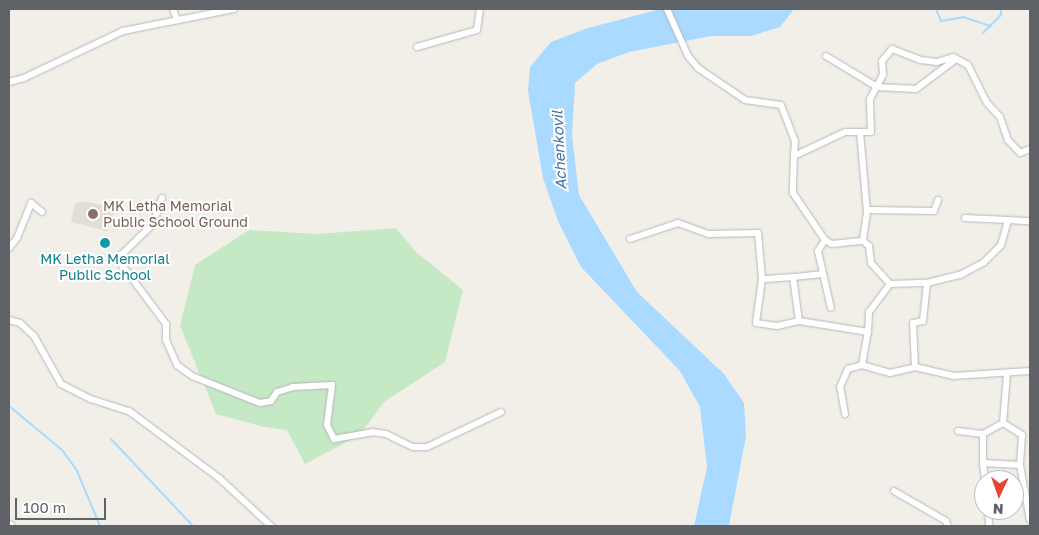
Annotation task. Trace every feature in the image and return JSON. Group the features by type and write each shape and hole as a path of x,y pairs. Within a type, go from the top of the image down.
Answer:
{"street":[{"path":"173,9 177,20"},
{"path":"9,82 24,78 123,31 234,9"},
{"path":"417,47 477,30 480,9"},
{"path":"667,9 688,56 698,68 745,100 781,105 795,141 794,193 825,240 832,244 864,241"},
{"path":"794,156 845,132 871,132 870,98 883,75 882,61 892,49 921,60 956,59 968,65 987,103 1000,117 1008,140 1020,153 1030,149"},
{"path":"826,56 876,87 916,89 956,59"},
{"path":"860,132 867,210 864,241"},
{"path":"162,198 153,224 121,255 122,265 166,324 166,340 177,365 192,376 260,403 270,401 277,392 293,387 332,385 327,425 334,439 372,432 386,434 413,447 427,447 501,412"},
{"path":"867,210 934,211 938,200"},
{"path":"9,248 17,238 31,203 42,212"},
{"path":"965,218 1030,221"},
{"path":"864,241 869,246 871,263 890,284 927,283 960,275 984,262 1001,245 1008,220"},
{"path":"630,238 678,223 709,234 758,233 762,279 756,323 777,326 799,321 868,332"},
{"path":"825,240 818,251 831,308"},
{"path":"762,279 823,274"},
{"path":"793,277 799,321"},
{"path":"915,367 913,323 923,321 927,283"},
{"path":"862,365 868,332 869,312 890,284"},
{"path":"9,320 20,323 34,336 61,384 91,399 129,411 219,478 271,526"},
{"path":"845,414 840,387 848,369 862,365 890,373 915,367 953,376 1007,374 1030,371"},
{"path":"1003,423 1007,374"},
{"path":"958,432 983,434 1003,423"},
{"path":"1003,423 1022,435 1020,465 1030,520"},
{"path":"983,434 984,470"},
{"path":"983,463 1020,465"},
{"path":"894,491 946,521 948,526"},
{"path":"989,520 990,524"}],"shaded area":[{"name":"MK Letha Memorial Public School Ground","path":"83,201 115,208 107,231 71,222 75,204"}],"green space":[{"path":"396,228 416,252 463,290 445,362 384,402 360,435 305,464 287,430 264,427 216,414 180,326 195,265 249,230 317,234"}],"water":[{"name":"Achenkovil","path":"661,9 794,9 780,27 751,36 711,36 629,52 597,64 575,83 572,135 579,195 637,292 724,374 744,403 746,436 729,526 694,526 707,467 700,407 680,371 581,267 558,221 543,178 528,91 530,67 551,42 588,28"}],"waterway":[{"path":"936,9 941,21 963,17 991,26"},
{"path":"983,33 1001,15 1001,9"},
{"path":"9,406 62,450 77,471 100,526"},
{"path":"111,439 193,526"}],"place":[{"name":"MK Letha Memorial Public School Ground","path":"93,214"},
{"name":"MK Letha Memorial Public School","path":"105,243"}]}
